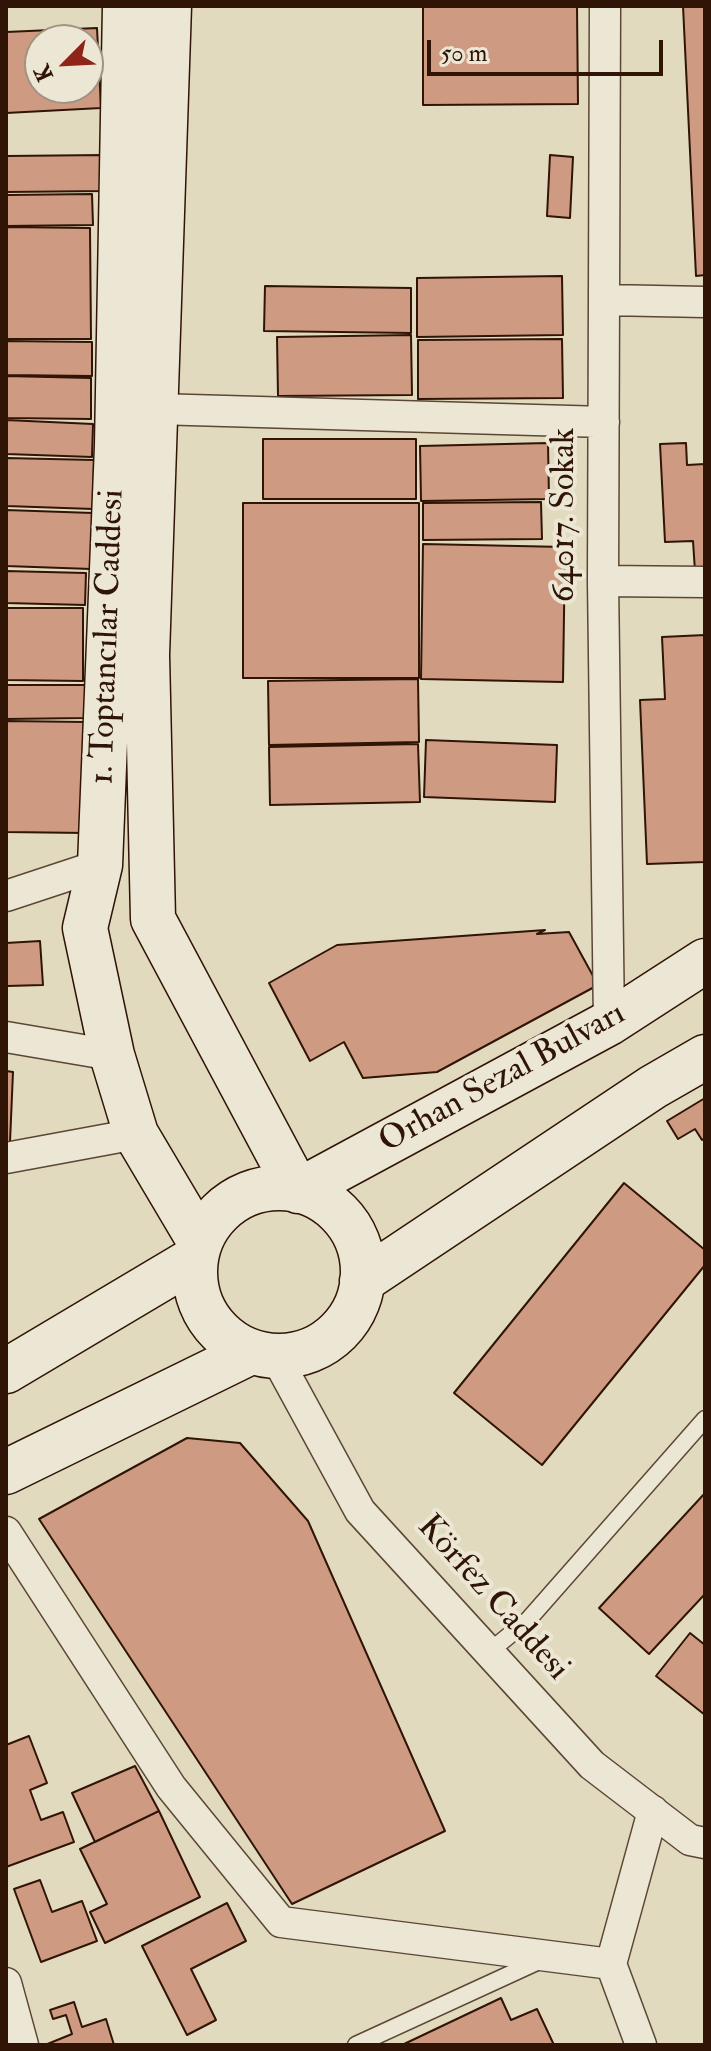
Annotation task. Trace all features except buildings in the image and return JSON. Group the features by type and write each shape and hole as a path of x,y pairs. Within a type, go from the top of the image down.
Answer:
{"street":[{"name":"1. Toptancılar Caddesi","path":"125,6 117,446 100,865 85,928 112,1055 136,1134 198,1250"},
{"name":"1. Toptancılar Caddesi","path":"169,6 147,655 153,919 298,1191"},
{"name":"64017. Sokak","path":"605,6 603,581 609,1023"},
{"path":"606,300 705,302"},
{"path":"156,409 604,422"},
{"path":"603,581 705,582"},
{"path":"6,896 100,865"},
{"path":"85,928 153,919"},
{"name":"Orhan Sezal Bulvarı","path":"8,1369 198,1250 212,1221 240,1198 274,1188 298,1191 609,1023 705,961"},
{"path":"6,1037 112,1055"},
{"path":"362,1281 653,1087 705,1057"},
{"path":"6,1158 136,1134"},
{"path":"198,1250 199,1300 210,1321 227,1339 264,1354 301,1354 334,1335 356,1306 362,1281 361,1257 346,1224 320,1199 298,1191"},
{"path":"6,1472 264,1354"},
{"name":"Körfez Caddesi","path":"264,1354 360,1511 592,1765 690,1840 705,1843"},
{"path":"6,1532 171,1787 281,1922 611,1964"},
{"path":"641,2045 611,1964 653,1811"},
{"path":"6,1983 23,2045"}],"lane":[{"path":"489,1652 528,1620 705,1419"},
{"path":"356,2045 549,1956"}]}
